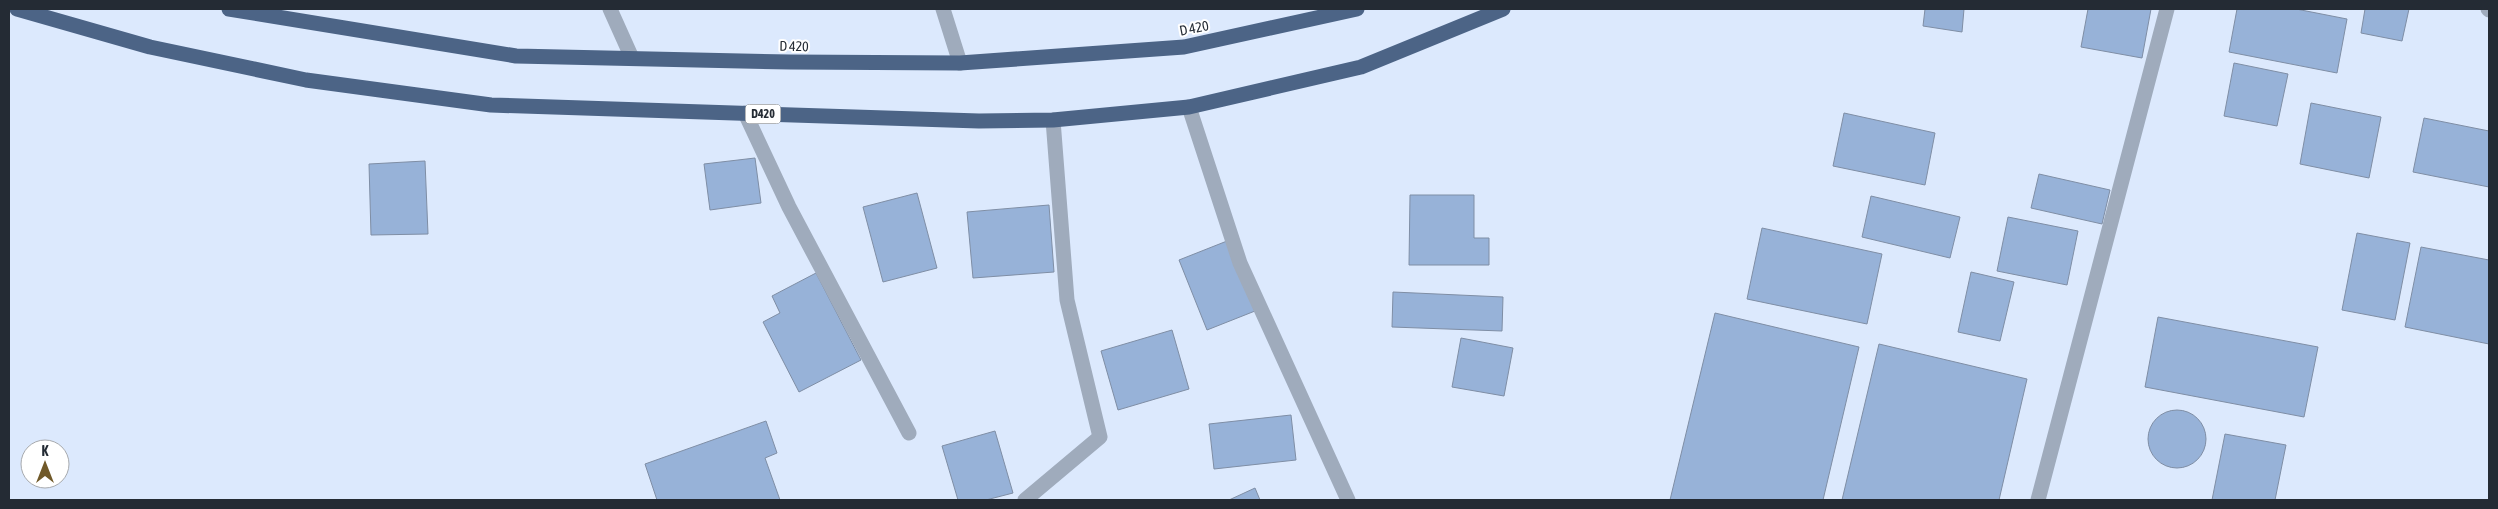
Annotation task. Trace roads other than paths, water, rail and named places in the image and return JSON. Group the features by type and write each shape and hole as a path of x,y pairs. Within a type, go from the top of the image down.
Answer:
{"highway":[{"name":"D420","path":"17,9 150,47 306,80 491,105 979,121 1053,120 1189,107 1361,67 1503,9"},
{"name":"D 420","path":"229,9 516,56 960,62 1184,47 1357,9"}],"street":[{"path":"610,9 632,58"},
{"path":"943,9 960,62"},
{"path":"2038,500 2167,9"},
{"path":"1189,107 1240,263 1348,500"},
{"path":"745,113 789,208 909,433"},
{"path":"1025,500 1100,437 1067,300 1053,120"}]}
